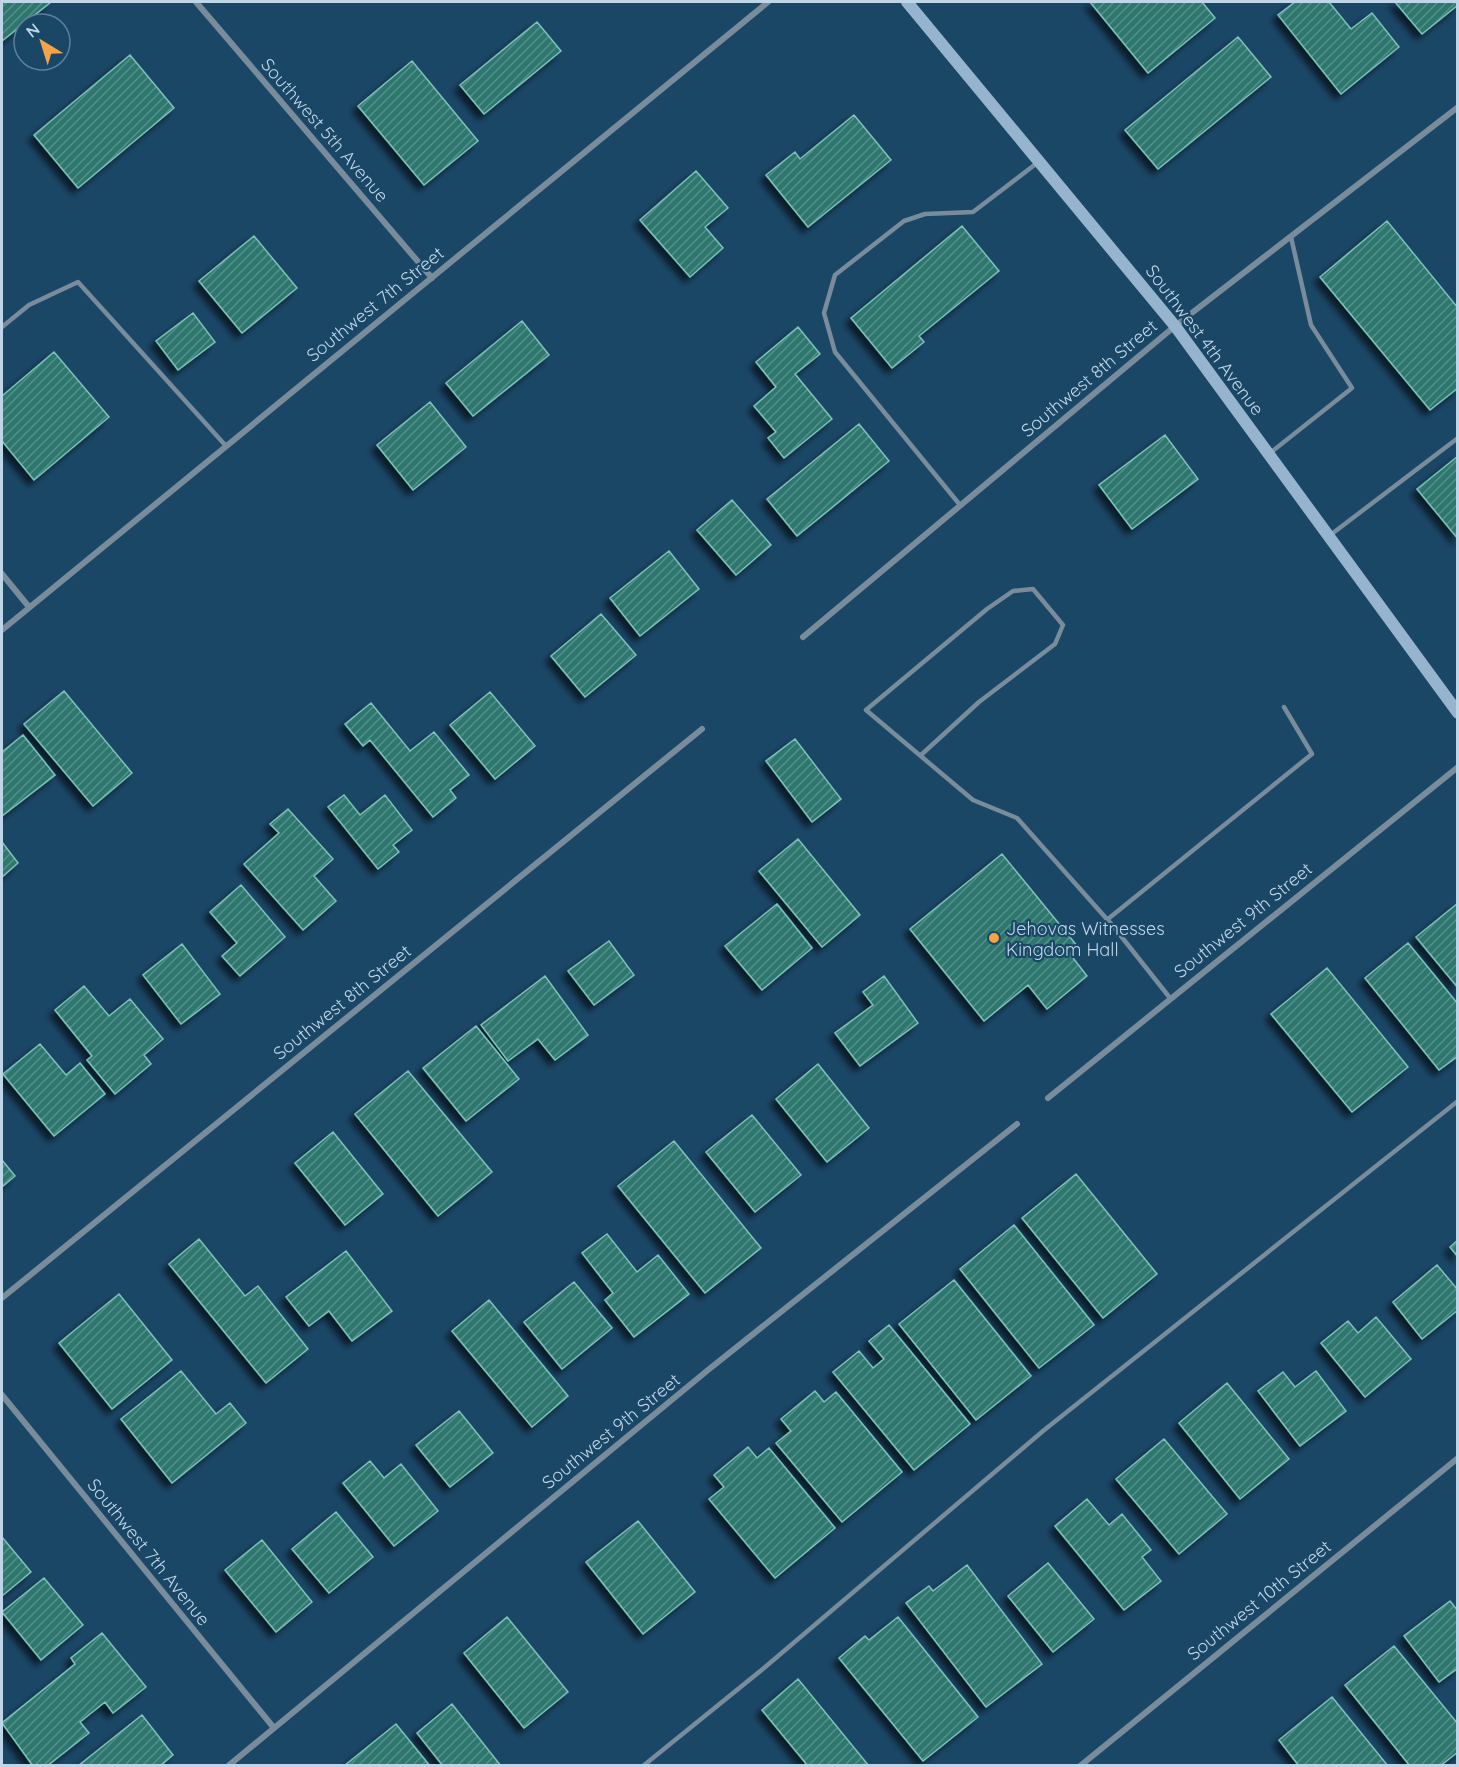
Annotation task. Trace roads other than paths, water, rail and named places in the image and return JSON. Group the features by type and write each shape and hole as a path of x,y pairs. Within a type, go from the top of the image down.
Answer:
{"main road":[{"name":"Southwest 4th Avenue","path":"907,2 1175,326 1458,713"}],"street":[{"name":"Southwest 5th Avenue","path":"196,2 432,278"},
{"name":"Southwest 7th Street","path":"2,630 768,2"},
{"name":"Southwest 8th Street","path":"803,637 1175,326 1458,107"},
{"path":"2,574 29,607"},
{"name":"Southwest 8th Street","path":"2,1298 702,729"},
{"name":"Southwest 9th Street","path":"1048,1098 1458,767"},
{"name":"Southwest 9th Street","path":"228,1766 708,1370 1017,1124"},
{"name":"Southwest 7th Avenue","path":"2,1395 274,1728"},
{"name":"Southwest 10th Street","path":"1080,1766 1458,1458"}],"lane":[{"path":"960,505 835,352 824,313 835,275 904,221 925,214 973,212 1040,161"},
{"path":"1268,454 1352,388 1311,324 1291,237"},
{"path":"2,327 29,305 78,282 226,446"},
{"path":"1329,536 1458,438"},
{"path":"921,755 979,702 1055,644 1063,625 1034,589 1013,591 987,609 866,710 973,800 1017,818 1108,919 1170,998"},
{"path":"1108,919 1312,754 1284,707"},
{"path":"644,1766 764,1668 1043,1431 1458,1101"}],"place":[{"name":"Jehovas Witnesses Kingdom Hall","path":"994,938"}]}
